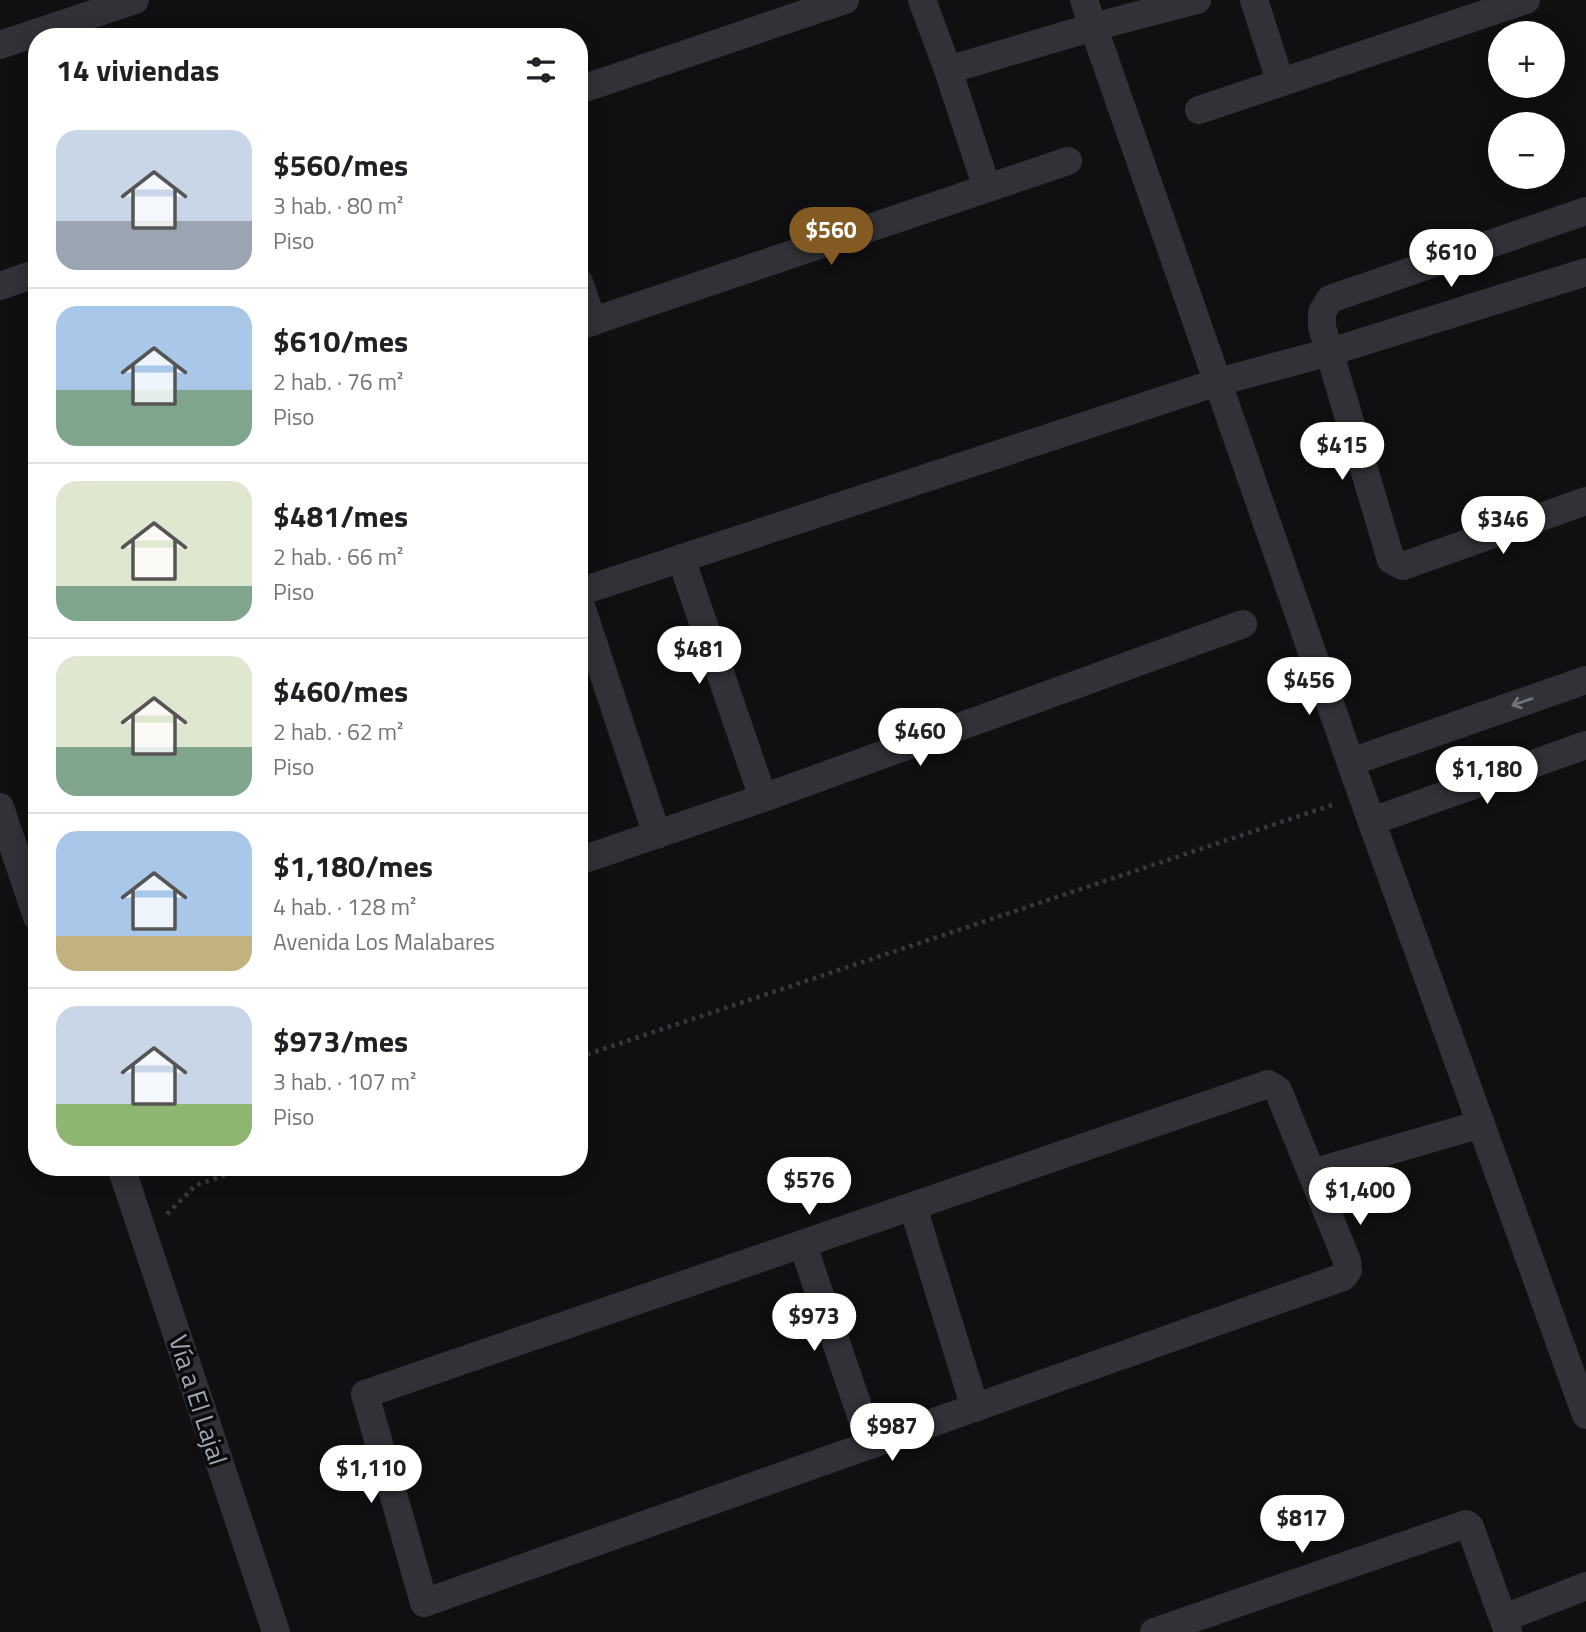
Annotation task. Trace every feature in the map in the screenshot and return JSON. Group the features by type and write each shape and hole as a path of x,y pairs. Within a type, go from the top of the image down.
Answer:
{"street":[{"path":"51,28 135,0"},
{"path":"588,87 845,0"},
{"path":"922,0 987,188"},
{"path":"1084,0 1367,808 1586,1415"},
{"path":"948,70 1093,27 1197,0"},
{"path":"1254,0 1280,81"},
{"path":"1199,110 1527,0"},
{"path":"0,45 28,36"},
{"path":"588,323 1068,161"},
{"path":"1586,211 1330,299 1322,312 1322,327 1391,560 1396,564 1403,566 1586,501"},
{"path":"588,589 1218,382 1330,352 1586,272"},
{"path":"0,286 28,276"},
{"path":"681,558 763,799"},
{"path":"588,858 763,799 1244,624"},
{"path":"588,627 657,835"},
{"path":"1351,762 1586,680"},
{"path":"1367,808 1586,745"},
{"path":"0,807 28,890"},
{"path":"1268,1084 1278,1090 1312,1173 1347,1261 1348,1270 1343,1277 424,1603 365,1394 1268,1084"},
{"path":"1312,1173 1481,1124"},
{"name":"Vía a El Lajal","path":"124,1176 276,1632"},
{"path":"913,1207 975,1408"},
{"path":"803,1245 871,1445"},
{"path":"1154,1632 1466,1524 1470,1527 1506,1625 1586,1586"}],"path":[{"path":"588,1054 1367,808"},
{"path":"144,1237 196,1185 222,1176"}]}
